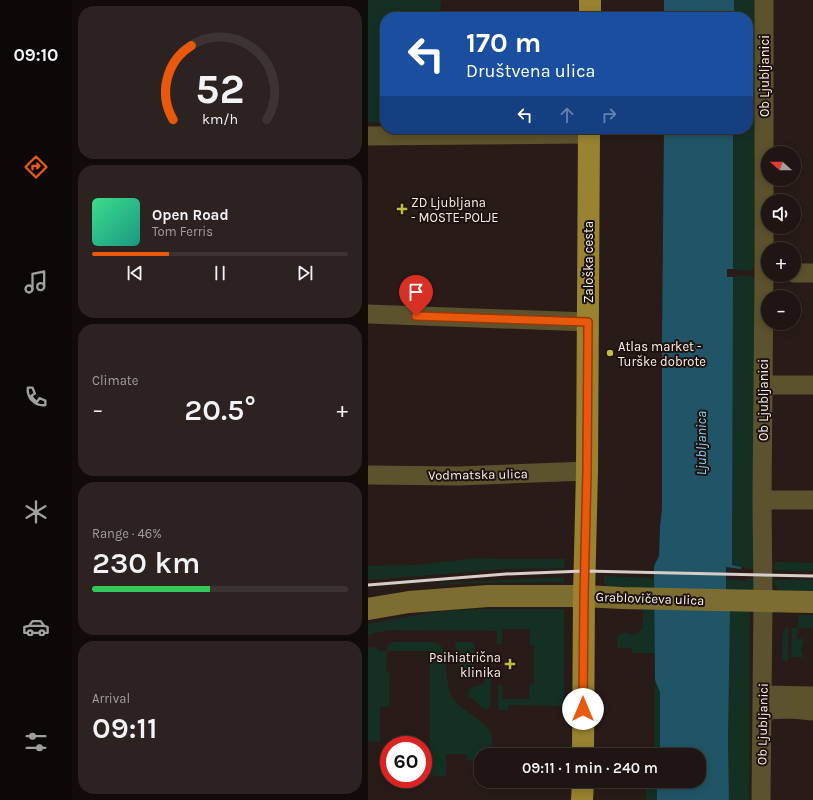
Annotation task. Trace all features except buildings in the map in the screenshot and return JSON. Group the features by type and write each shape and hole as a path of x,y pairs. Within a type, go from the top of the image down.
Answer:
{"main road":[{"path":"590,0 590,12"},
{"name":"Zaloška cesta","path":"583,748 584,596 587,471 588,134"},
{"path":"582,800 583,788"}],"street":[{"name":"Ob Ljubljanici","path":"764,0 766,242"},
{"path":"368,136 478,134"},
{"path":"801,273 813,273"},
{"name":"Ob Ljubljanici","path":"761,800 763,385 766,282"},
{"path":"368,314 588,322"},
{"path":"763,385 813,385"},
{"name":"Vodmatska ulica","path":"368,475 459,476 587,471"},
{"path":"762,500 813,500"},
{"name":"Grablovičeva ulica","path":"368,608 437,599 488,596 584,596 813,602"},
{"path":"762,703 813,696"},
{"path":"762,703 792,710 813,711"}],"green space":[{"path":"368,0 441,0 440,12 380,12 380,122 368,123"},
{"path":"734,0 755,0 754,268 752,268 752,271 733,269 733,134 753,134 753,12 734,12"},
{"path":"737,275 752,276 752,278 754,278 754,569 746,569 746,567 732,565 733,277 737,277"},
{"path":"479,558 565,559 564,568 504,569 368,580 368,566 415,565"},
{"path":"775,562 813,563 813,571 774,570"},
{"path":"606,576 650,578 654,579 670,590 608,586 604,581 604,577 605,578"},
{"path":"564,577 564,582 439,585 439,583"},
{"path":"746,579 754,579 754,590 726,591 726,580 746,581"},
{"path":"813,580 813,593 780,590 774,584 773,581"},
{"path":"643,608 654,608 655,653 632,653 632,648 618,648 617,638 619,635 624,633 634,635 643,628"},
{"path":"479,609 564,609 564,706 508,705 508,710 498,710 498,685 502,685 503,699 529,699 530,685 534,684 534,645 530,645 530,629 502,629 502,644 497,644 497,631 389,630 368,635 368,624 423,614"},
{"path":"730,610 750,610 749,800 729,800 728,740"},
{"path":"799,615 813,615 813,628 798,628"},
{"path":"788,627 788,661 782,661 783,632"},
{"path":"792,628 798,628 797,639 803,639 801,654 803,654 803,657 791,657"},
{"path":"393,642 432,642 441,646 444,651 448,682 452,697 488,729 492,736 492,748 474,748 474,760 467,760 467,754 446,754 446,776 432,776 432,736 430,736 430,651 387,651 386,672 389,673 389,706 380,707 380,741 368,742 368,648 374,647 380,651 386,651 388,645"},
{"path":"455,642 474,643 474,673 470,677 464,677 460,674"},
{"path":"486,676 491,676 490,707 486,710 469,697 468,692 470,689 484,683"},
{"path":"655,680 660,692 660,748 654,748"},
{"path":"646,788 657,788 657,800 646,800"}],"water":[{"path":"664,0 734,0 734,12 664,12"},
{"name":"Ljubljanica","path":"664,134 733,134 733,269 727,269 727,277 733,277 732,565 741,567 741,569 726,567 726,591 730,610 728,740 729,800 657,800 657,788 706,788 706,748 660,748 660,692 655,680 654,566 659,556 662,509"}],"railway":[{"path":"368,585 506,574 584,571 813,576"}],"place":[{"name":"ZD Ljubljana - MOSTE-POLJE","path":"402,209"},
{"name":"Atlas market - Turške dobrote","path":"610,353"},
{"name":"Psihiatrična klinika","path":"510,664"}],"route":[{"path":"416,316 588,322 583,709"}]}
